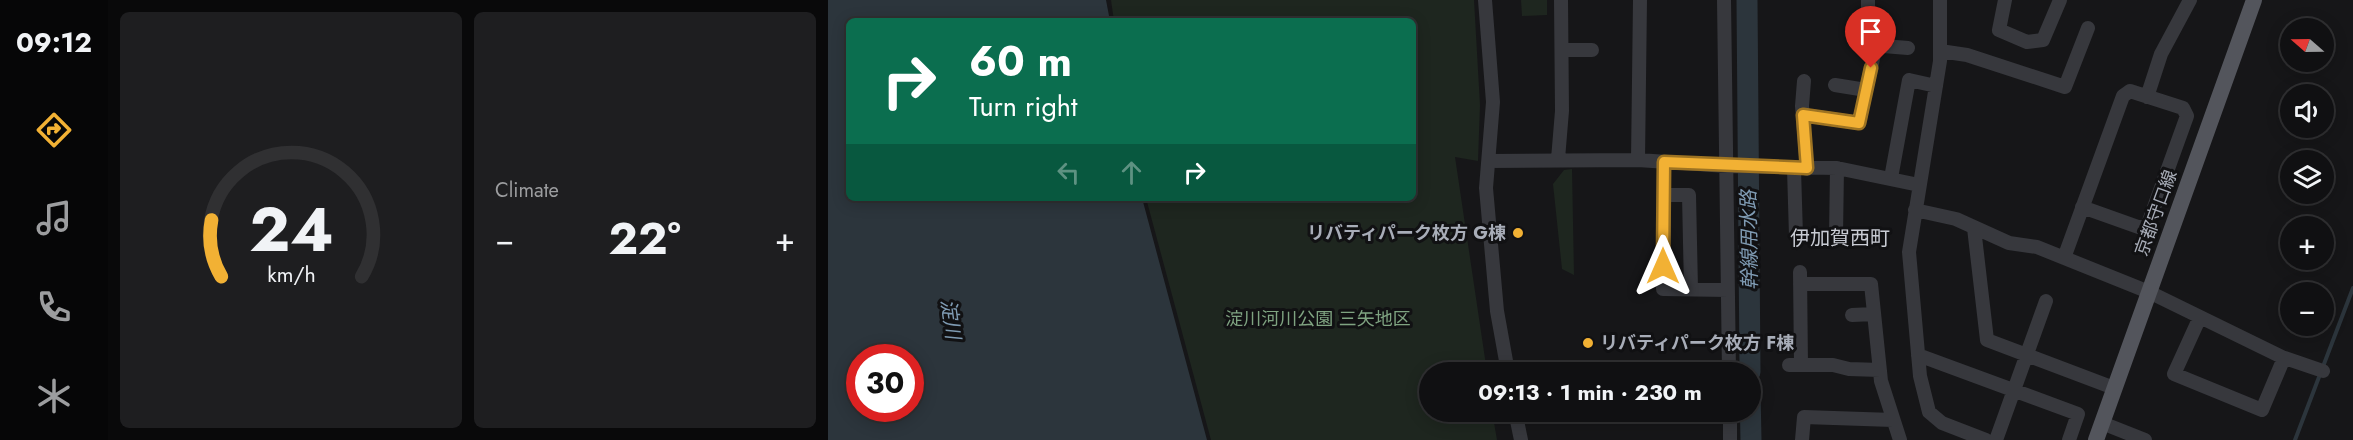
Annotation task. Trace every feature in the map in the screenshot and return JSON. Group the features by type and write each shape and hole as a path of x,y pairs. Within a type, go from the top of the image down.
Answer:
{"main road":[{"name":"京都守口線","path":"2096,440 2254,0"}],"street":[{"path":"1485,0 1493,102 1486,188 1497,311 1506,362"},
{"path":"1558,159 1562,111 1562,0"},
{"path":"1638,160 1640,0"},
{"path":"1724,0 1729,362"},
{"path":"1868,0 1868,25 1865,34 1871,45 1908,48"},
{"path":"1941,0 1940,51 1936,86 1908,252 1920,376 1929,412 1942,423 1986,440"},
{"path":"2005,0 1999,30 2027,42 2043,40 2060,0"},
{"path":"2147,97 2161,54 2190,0"},
{"path":"1940,51 1967,55 2065,87 2088,28"},
{"path":"1803,115 1859,123 1876,45"},
{"path":"1562,50 1592,50"},
{"path":"1890,178 1909,80 1936,86"},
{"path":"1804,81 1796,236 1836,236 1837,168"},
{"path":"1835,85 1866,90"},
{"path":"2064,258 2082,207 2123,96 2130,92 2182,108 2187,116 2148,224 2141,228 2082,207"},
{"path":"1489,161 1638,160 1801,169 1837,168 1919,185"},
{"path":"1664,162 1663,289 1728,290"},
{"path":"1664,195 1689,195 1691,289"},
{"path":"1915,210 1956,219 2009,243 2037,247 2149,292 2284,358 2323,371"},
{"path":"1974,228 1987,339 2114,388"},
{"path":"1880,370 1849,369 1833,365 1795,365 1800,278 1871,284 1880,370 1900,440"},
{"path":"1996,440 2046,301"},
{"path":"1852,315 1874,314"},
{"path":"2200,317 2174,374 2262,410 2284,358"},
{"path":"1918,355 2078,414 2069,440"},
{"path":"1802,440 1804,417 1893,420"},
{"path":"1517,422 1521,440"},
{"path":"1730,422 1730,440"},
{"path":"2102,423 2145,440"}],"green space":[{"name":"淀川河川公園 三矢地区","path":"1111,0 1474,0 1480,105 1478,161 1455,157 1486,362 1419,362 1419,422 1494,422 1497,440 1211,440 1147,201 1416,201 1416,18 1114,18"},
{"path":"1521,0 1547,0 1547,15 1522,16"},
{"path":"1572,169 1574,275 1562,269 1553,184 1564,170"}],"water":[{"name":"淀川","path":"828,0 1106,0 1109,18 846,18 846,201 1143,201 1207,440 828,440"}],"waterway":[{"name":"幹線用水路","path":"1747,0 1750,362"},
{"path":"2295,440 2353,288"},
{"name":"幹線用水路","path":"1751,422 1751,440"}],"place":[{"name":"リバティパーク枚方 G棟","path":"1518,233"},
{"name":"リバティパーク枚方 F棟","path":"1588,343"}],"district":[{"name":"伊加賀西町","path":"1840,238"}],"route":[{"path":"1663,266 1664,162 1807,168 1803,115 1859,123 1871,68"}]}
